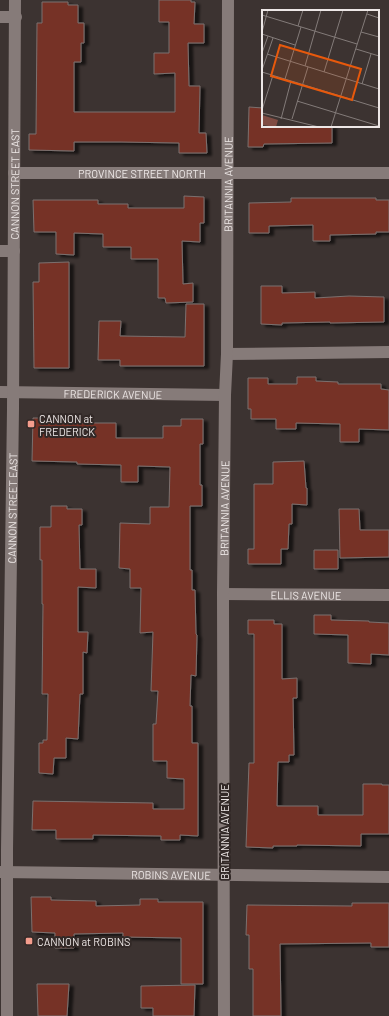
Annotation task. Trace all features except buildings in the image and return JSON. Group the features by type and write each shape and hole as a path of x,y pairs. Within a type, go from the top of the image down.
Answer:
{"street":[{"name":"CANNON STREET EAST","path":"7,1016 4,872 13,392 15,0"},
{"name":"BRITANNIA AVENUE","path":"224,1016 223,594 225,395 227,354 228,0"},
{"path":"0,17 16,17"},
{"name":"PROVINCE STREET NORTH","path":"14,173 389,173"},
{"path":"0,251 14,251"},
{"path":"227,354 389,352"},
{"name":"FREDERICK AVENUE","path":"0,392 225,395"},
{"name":"ELLIS AVENUE","path":"223,594 389,595"},
{"name":"ROBINS AVENUE","path":"4,872 389,877"}],"place":[{"name":"CANNON at FREDERICK","path":"31,424"},
{"name":"CANNON at ROBINS","path":"29,941"}]}
